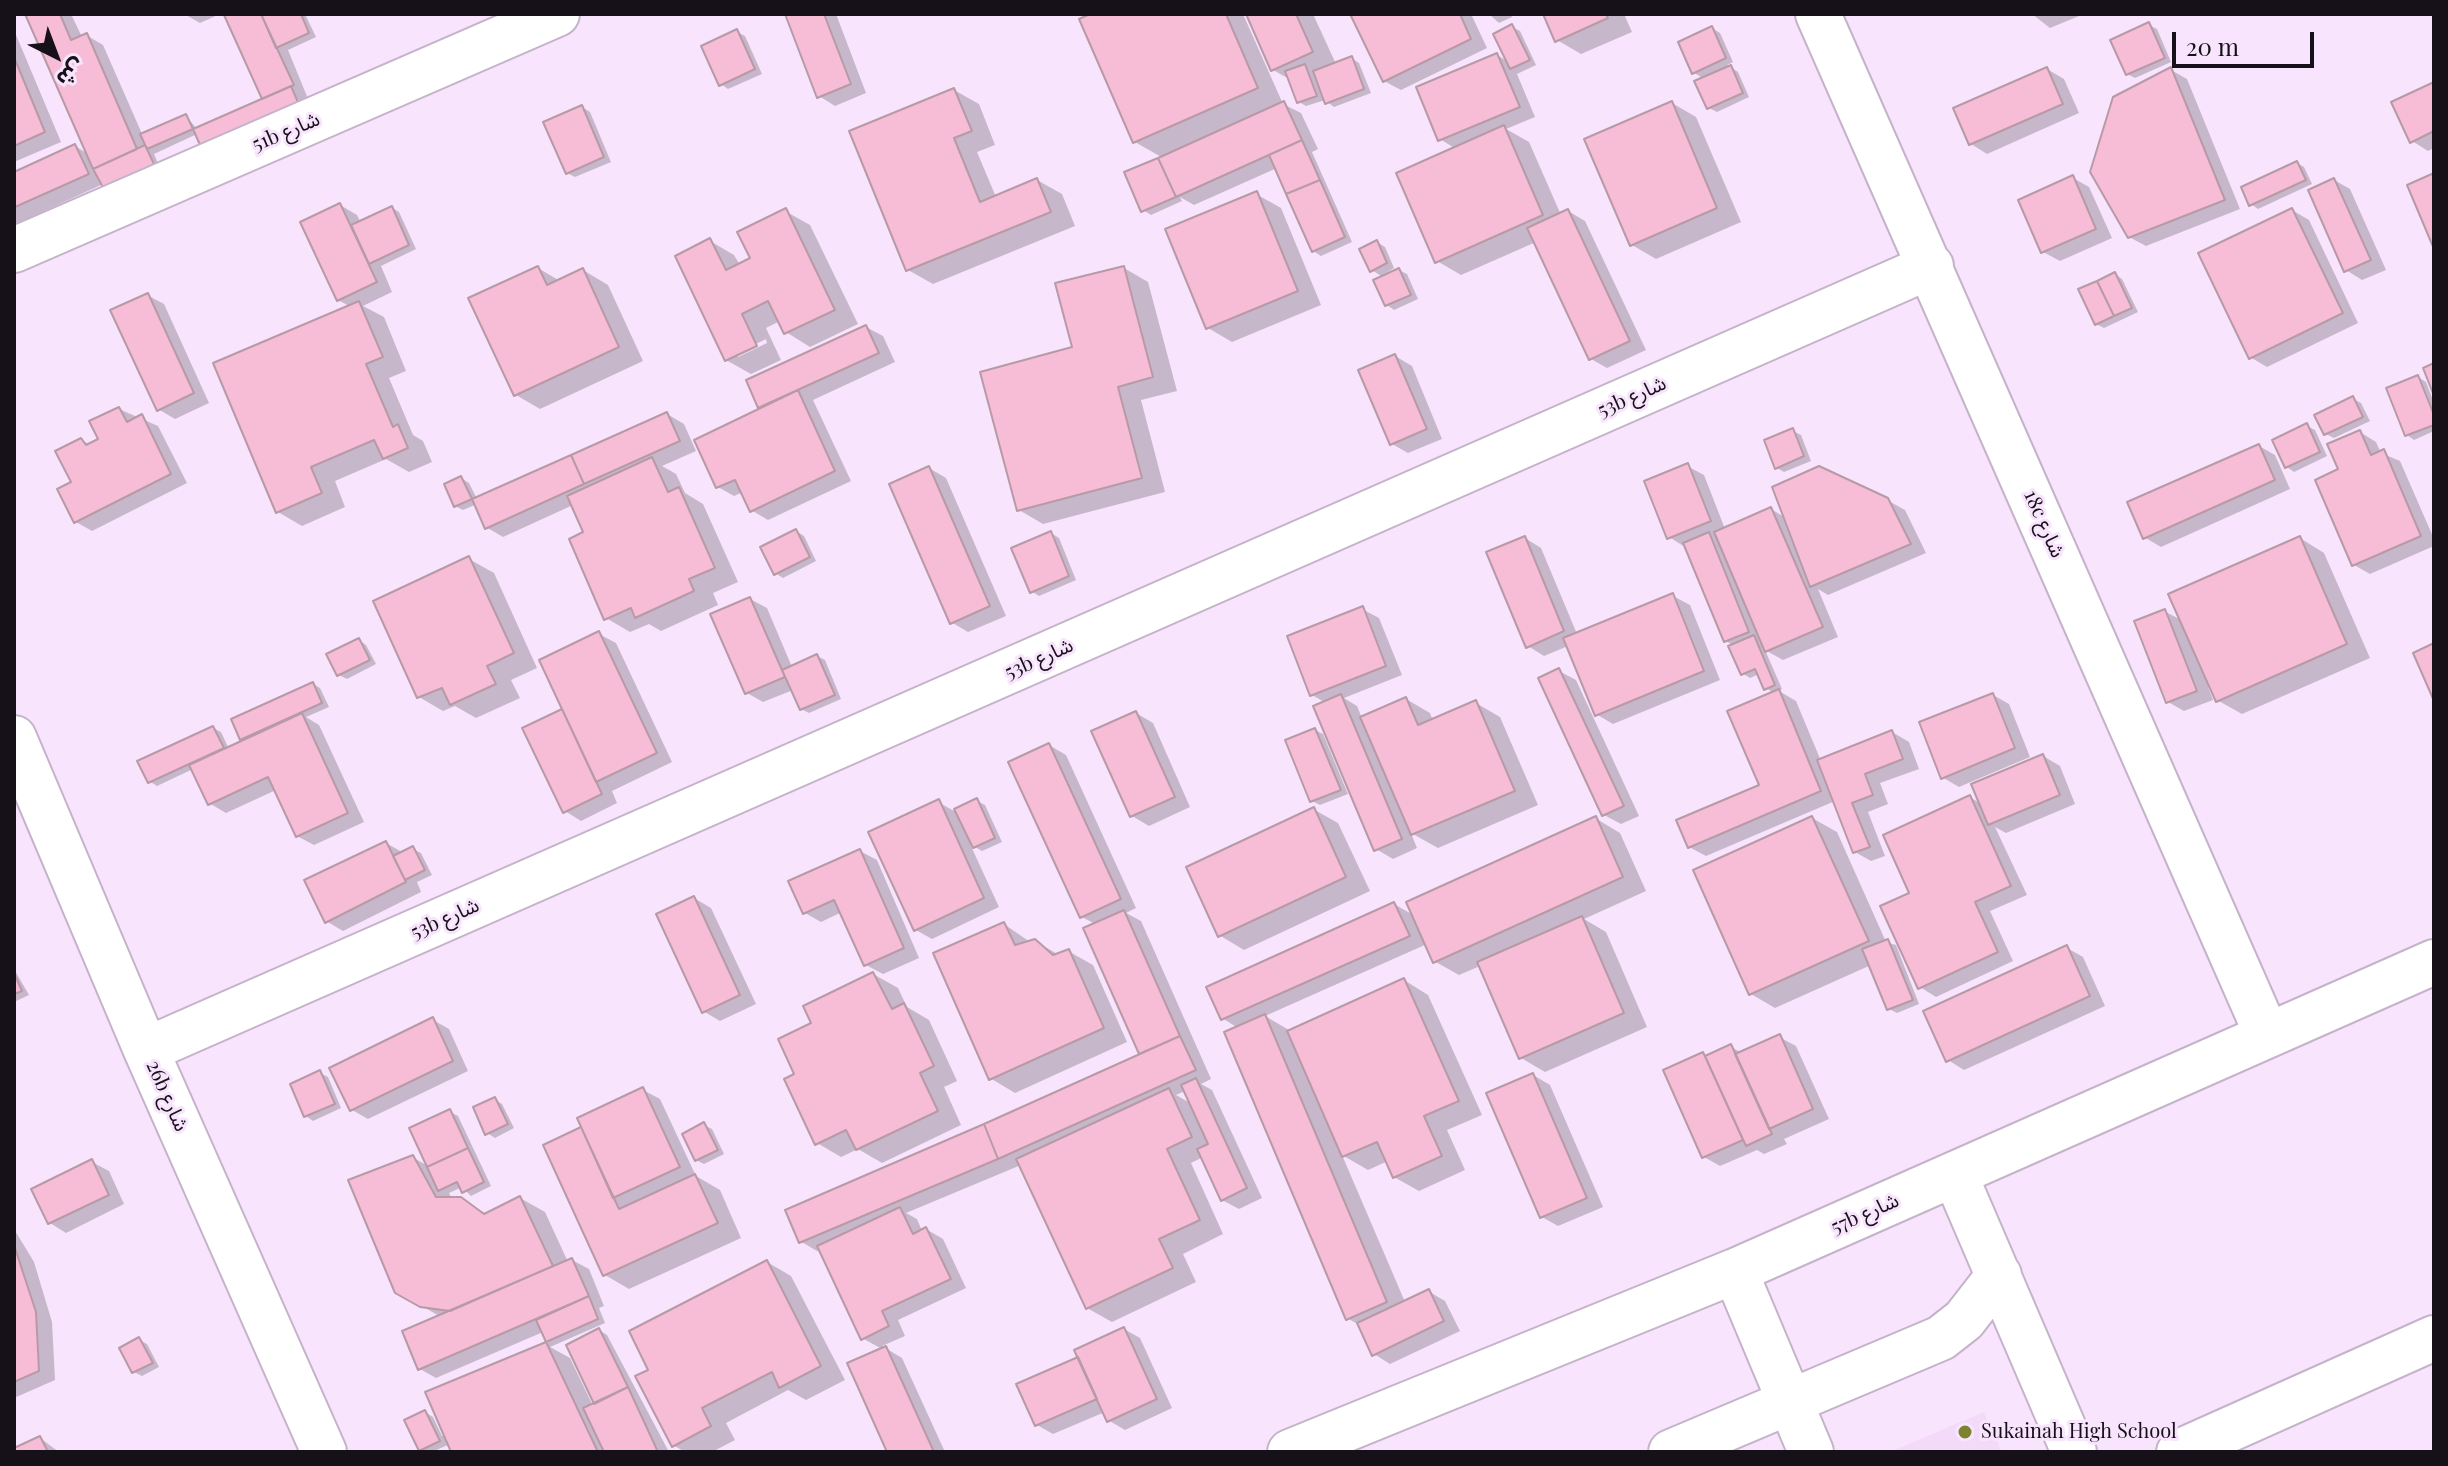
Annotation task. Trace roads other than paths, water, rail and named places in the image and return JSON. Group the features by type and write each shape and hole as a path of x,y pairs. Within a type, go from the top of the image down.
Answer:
{"street":[{"name":"51b شارع","path":"14,250 557,14"},
{"name":"18c شارع","path":"1818,14 2267,1035"},
{"name":"53b شارع","path":"146,1050 1931,266"},
{"name":"26b شارع","path":"14,738 146,1050 324,1452"},
{"name":"57b شارع","path":"1290,1452 1735,1271 2434,962"},
{"path":"1955,1175 2074,1452"},
{"path":"1735,1271 1811,1452"},
{"path":"1671,1452 1941,1338 1964,1320 1999,1275"},
{"path":"2179,1452 2434,1338"}],"place":[{"name":"Sukainah High School","path":"1965,1432"}]}
